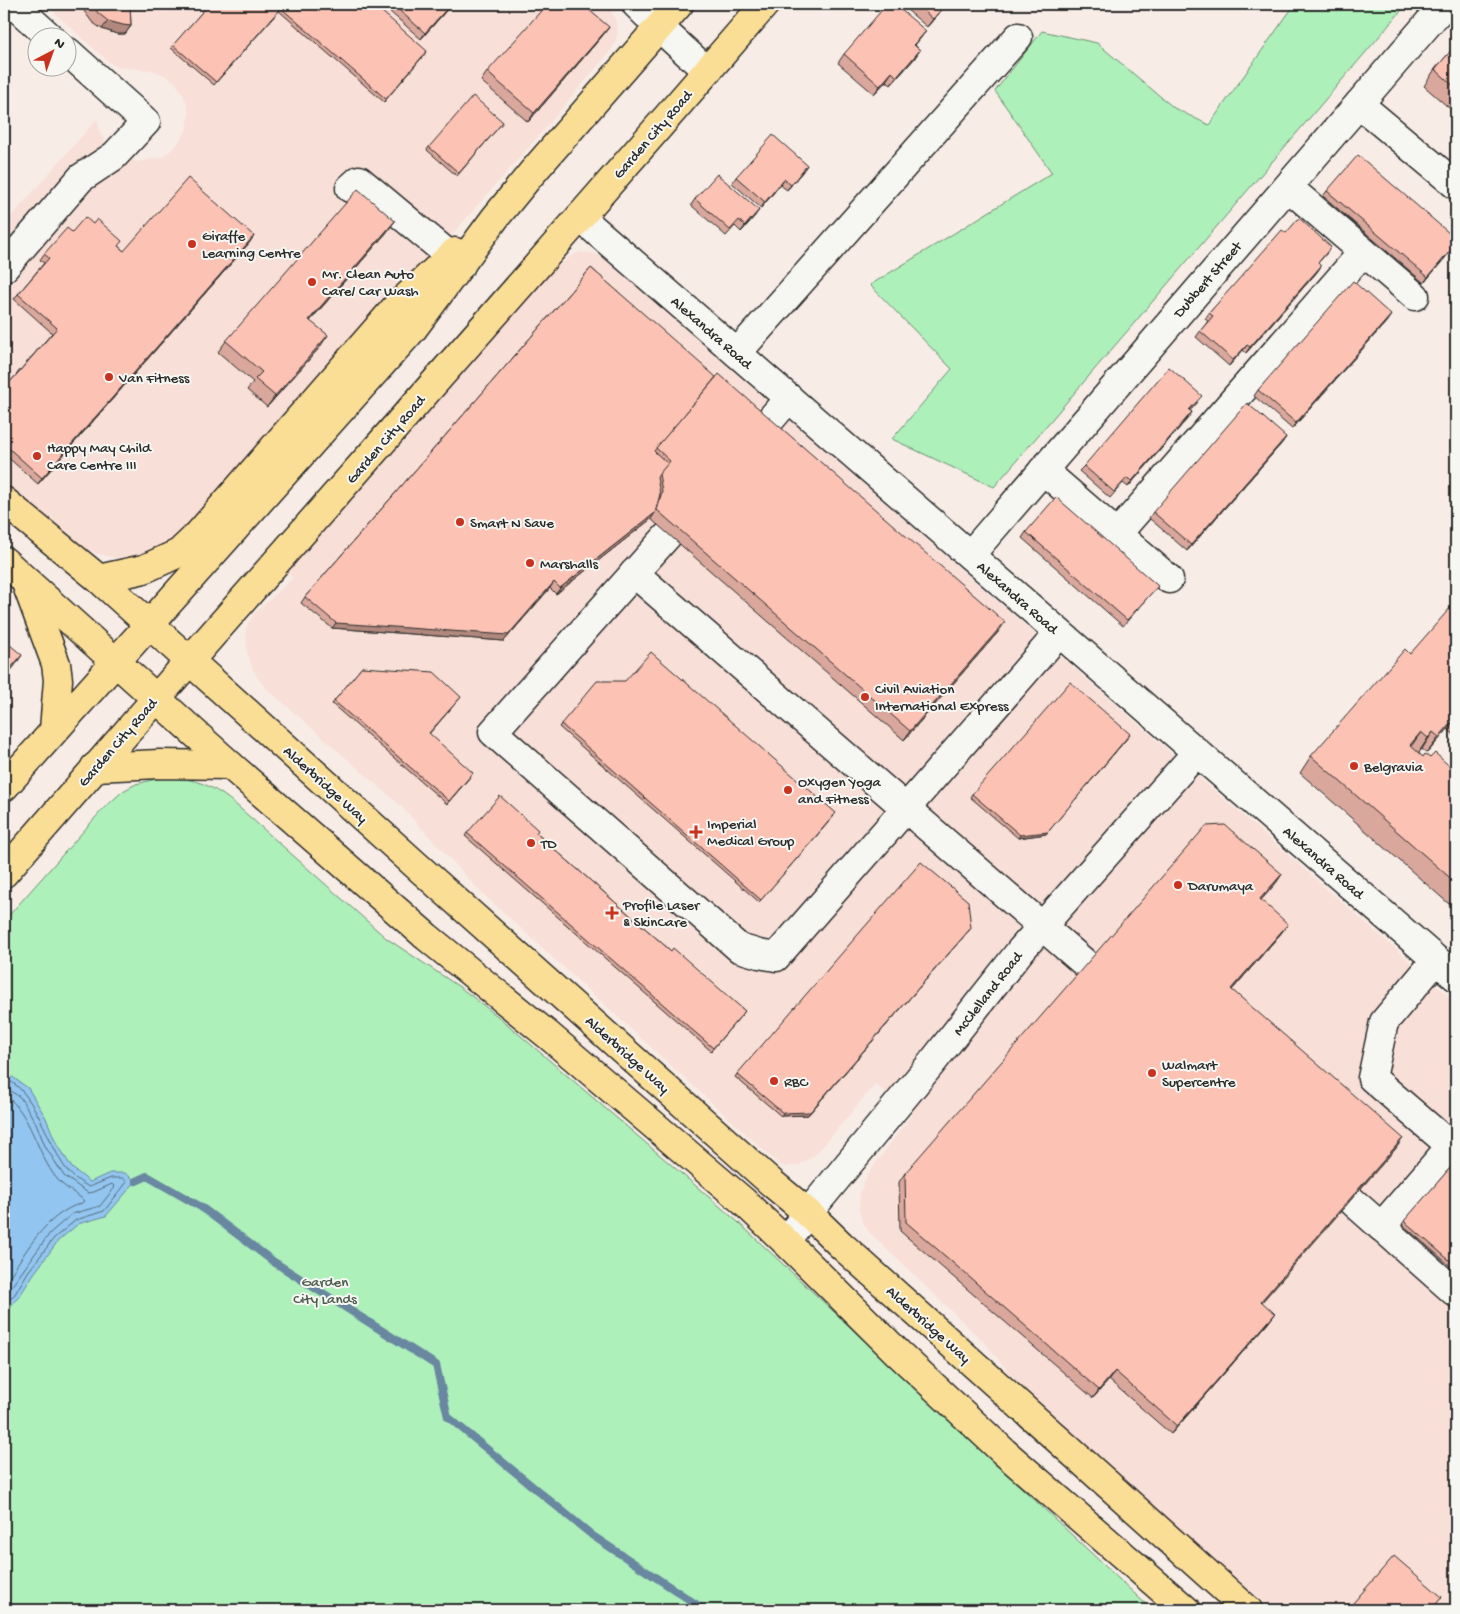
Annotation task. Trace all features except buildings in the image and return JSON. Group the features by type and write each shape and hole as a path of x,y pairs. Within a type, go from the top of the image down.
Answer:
{"main road":[{"path":"4,787 412,330 456,261 679,4"},
{"name":"Garden City Road","path":"4,873 765,4"},
{"path":"99,579 144,569 179,553 197,536 398,305 456,261"},
{"name":"Alderbridge Way","path":"4,501 99,579 417,866 773,1184 808,1213 1248,1610"},
{"path":"4,561 230,765 427,937 548,1035 728,1188 997,1446 1186,1610"},
{"path":"25,579 56,664 58,680 54,730"},
{"path":"95,767 158,764 230,765"}],"street":[{"path":"13,4 40,28"},
{"path":"636,4 658,27 707,71"},
{"name":"Dubbert Street","path":"970,555 1445,4"},
{"path":"737,353 1018,37"},
{"path":"4,268 81,178 114,156 146,122 78,61"},
{"path":"1359,104 1456,185"},
{"path":"350,188 359,180 456,261"},
{"path":"1288,186 1414,296"},
{"name":"Alexandra Road","path":"580,217 1446,968"},
{"path":"1117,534 1363,252"},
{"path":"764,427 789,398"},
{"path":"1043,470 1169,579"},
{"path":"669,534 494,732 739,948 759,954 776,958 1059,633"},
{"path":"634,573 1087,965"},
{"name":"McClelland Road","path":"785,1241 931,1064 1021,950 1197,752"},
{"path":"1381,1227 1451,1146 1372,1078 1384,1022 1446,968"},
{"path":"1350,1200 1456,1293"}],"shaded area":[{"path":"45,4 604,4 611,11 615,19 617,36 612,49 535,140 190,532 160,551 116,558 95,553 77,543 4,483 4,225 97,119 100,134 109,148 121,157 138,162 163,157 176,146 188,125 189,113 187,103 175,82 165,75 152,70 119,67 110,63 78,34 78,28 71,28"},
{"path":"580,252 604,257 1456,1002 1455,1610 1273,1610 1036,1405 985,1343 869,1232 861,1218 859,1209 863,1184 913,1113 875,1084 815,1155 799,1165 785,1167 778,1163 479,890 401,806 264,686 258,678 247,652 246,630 248,623 255,613 293,578 288,573 278,580 552,262 559,266 571,256"}],"green space":[{"path":"1295,4 1407,4 994,487 892,439 952,369 870,285 1052,173 995,91 1042,31 1097,43 1174,108 1209,125"},
{"name":"Garden City Lands","path":"160,778 191,780 208,786 225,796 386,938 461,988 500,1018 738,1222 1152,1610 4,1610 4,921 103,809 123,791 136,784"}],"water":[{"path":"8,1074 28,1088 72,1168 90,1182 110,1173 125,1173 136,1181 106,1216 78,1224 58,1241 19,1297 4,1313 4,1076"}],"waterway":[{"path":"136,1181 147,1176 201,1207 274,1262 436,1365 448,1417 593,1536 705,1610"}],"place":[{"name":"Giraffe Learning Centre","path":"192,244"},
{"name":"Mr. Clean Auto Care/ Car Wash","path":"312,282"},
{"name":"Van Fitness","path":"109,377"},
{"name":"Happy May Child Care Centre III","path":"37,456"},
{"name":"Smart N Save","path":"460,522"},
{"name":"Marshalls","path":"530,563"},
{"name":"Civil Aviation International Express","path":"865,697"},
{"name":"Belgravia","path":"1354,766"},
{"name":"Oxygen Yoga and Fitness","path":"788,790"},
{"name":"Imperial Medical Group","path":"696,832"},
{"name":"TD","path":"531,843"},
{"name":"Darumaya","path":"1178,885"},
{"name":"Profile Laser & SkinCare","path":"612,913"},
{"name":"Walmart Supercentre","path":"1152,1073"},
{"name":"RBC","path":"774,1081"}]}
